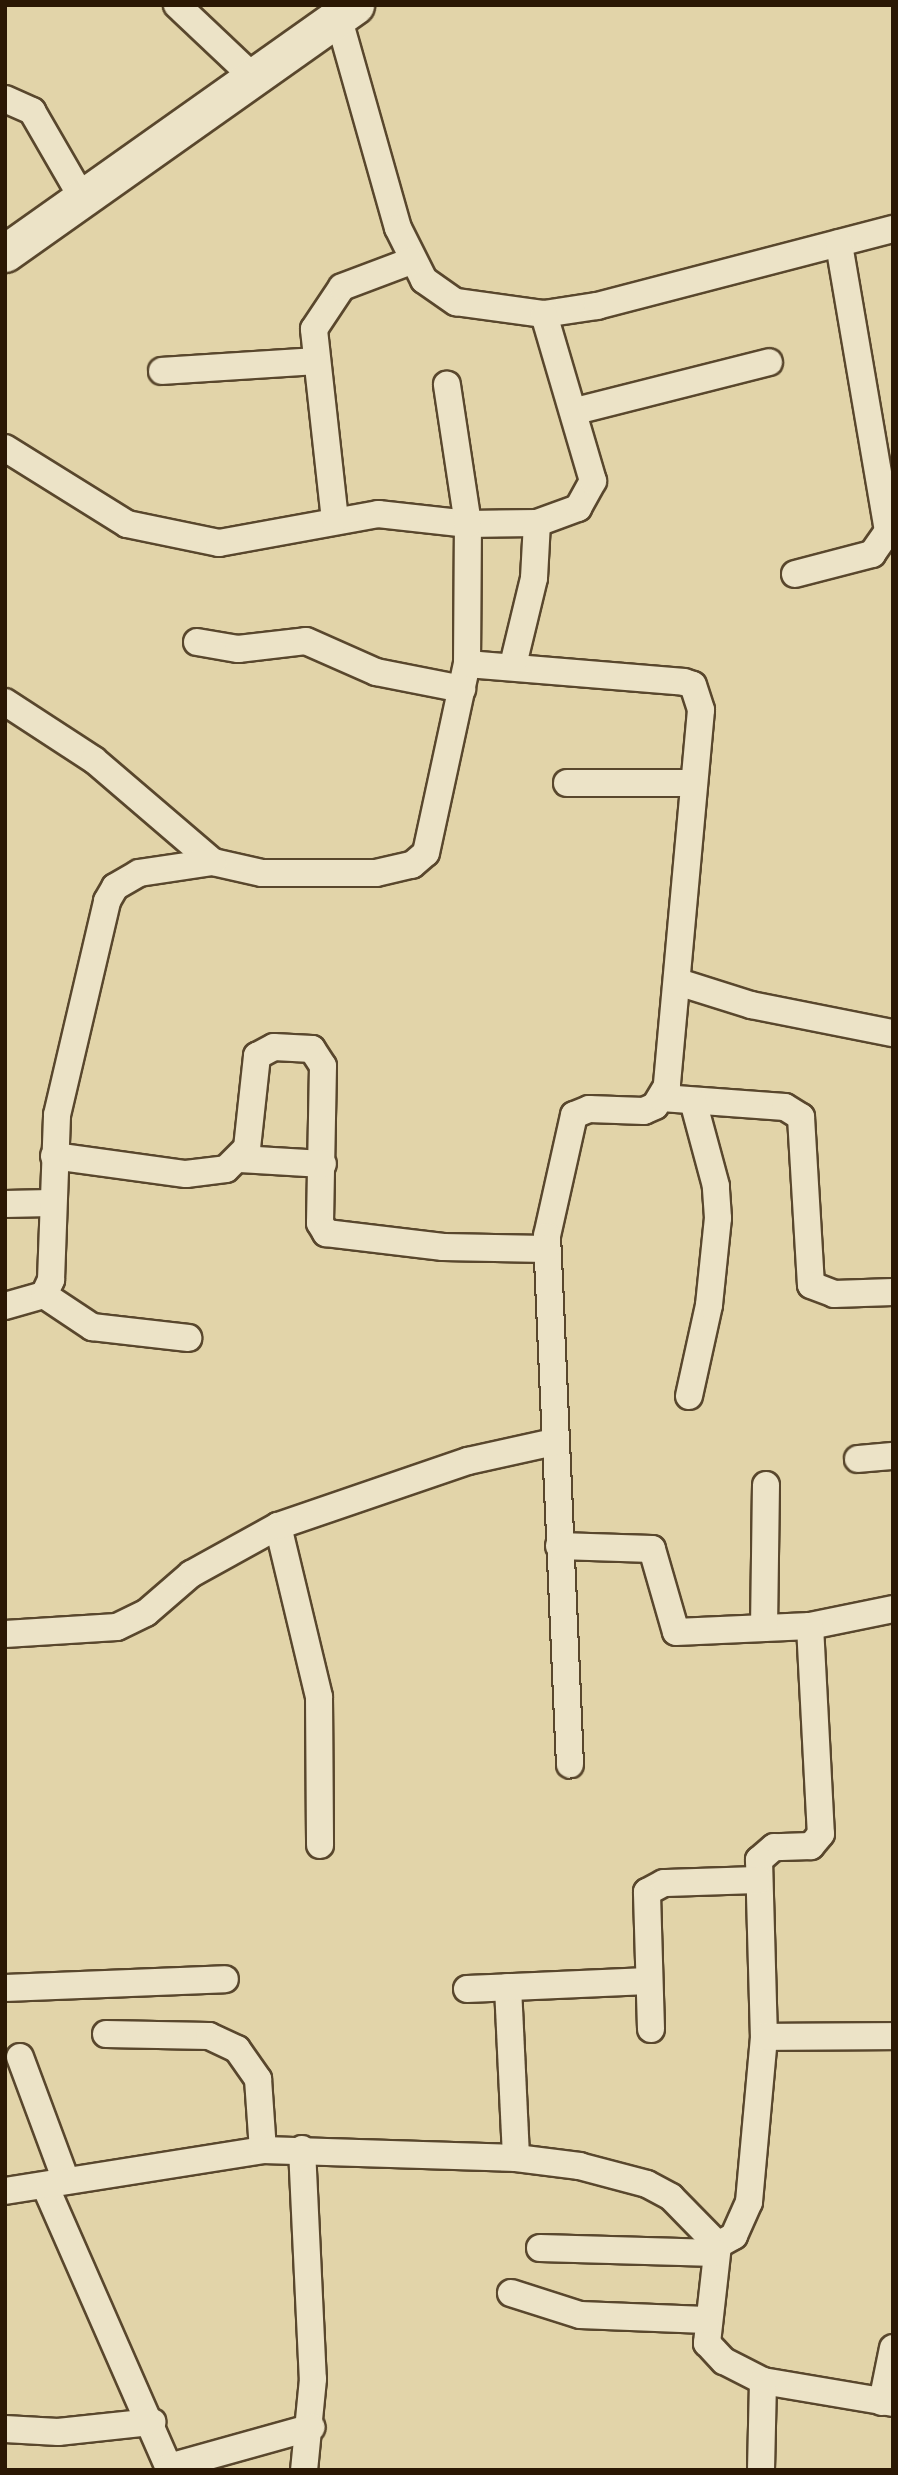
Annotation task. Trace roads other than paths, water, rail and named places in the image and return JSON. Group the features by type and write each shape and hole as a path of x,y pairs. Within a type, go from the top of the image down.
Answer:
{"main road":[{"path":"5,253 250,74 347,11"}],"street":[{"path":"177,5 250,74"},
{"path":"347,11 411,261 424,280 456,302 544,314 636,297 893,229"},
{"path":"5,99 32,111 81,196"},
{"path":"795,574 872,554 888,531 839,243"},
{"path":"335,520 314,329 328,300 359,278 411,261"},
{"path":"5,448 99,511 152,530 219,543 335,520 401,513 468,524 537,523 578,508 591,493 576,411 544,314"},
{"path":"162,371 316,361"},
{"path":"576,411 769,362"},
{"path":"5,1306 44,1295 51,1280 51,1203 57,1115 107,901 115,887 139,873 214,862 262,873 376,873 412,865 426,853 464,677 468,524 447,385"},
{"path":"513,665 534,578 537,523"},
{"path":"197,642 239,649 306,641 376,672 464,677 513,665 693,685 701,710 678,982 662,1098"},
{"path":"5,702 94,760 214,862"},
{"path":"567,783 693,783"},
{"path":"678,982 751,1005 893,1034"},
{"path":"240,1159 247,1148 257,1056 274,1047 312,1049 323,1066 320,1223 330,1236 546,1249"},
{"path":"570,1764 546,1249 570,1121 589,1109 644,1111 662,1098 785,1108 801,1117 811,1285 834,1294 893,1292"},
{"path":"690,1396 709,1305 718,1218 716,1186 693,1101"},
{"path":"54,1156 186,1174 210,1174 240,1159 323,1164"},
{"path":"5,1203 51,1203"},
{"path":"44,1295 92,1327 188,1338"},
{"path":"5,1634 117,1627 146,1613 191,1574 278,1526 468,1461 554,1442"},
{"path":"858,1459 893,1456"},
{"path":"764,1628 766,1485"},
{"path":"278,1526 319,1697 320,1845"},
{"path":"559,1546 652,1549 669,1624 676,1632 810,1626 893,1609"},
{"path":"540,2248 717,2249 734,2236 749,2202 764,2037 759,1880 765,1850 811,1846 821,1834 810,1626"},
{"path":"651,2029 647,1892 664,1884 759,1880"},
{"path":"5,1988 225,1979"},
{"path":"467,1989 648,1982"},
{"path":"508,1987 516,2158"},
{"path":"106,2034 209,2036 237,2049 258,2079 262,2150"},
{"path":"764,2037 893,2036"},
{"path":"20,2057 56,2185 170,2469 312,2427"},
{"path":"5,2191 56,2185 262,2150 302,2149 516,2158 579,2166 647,2184 671,2197 717,2249"},
{"path":"302,2149 312,2427 304,2470"},
{"path":"717,2249 706,2320 713,2354 762,2381 888,2403 893,2348"},
{"path":"510,2293 572,2314 706,2320"},
{"path":"761,2470 762,2381"},
{"path":"5,2429 58,2432 152,2423"}]}
